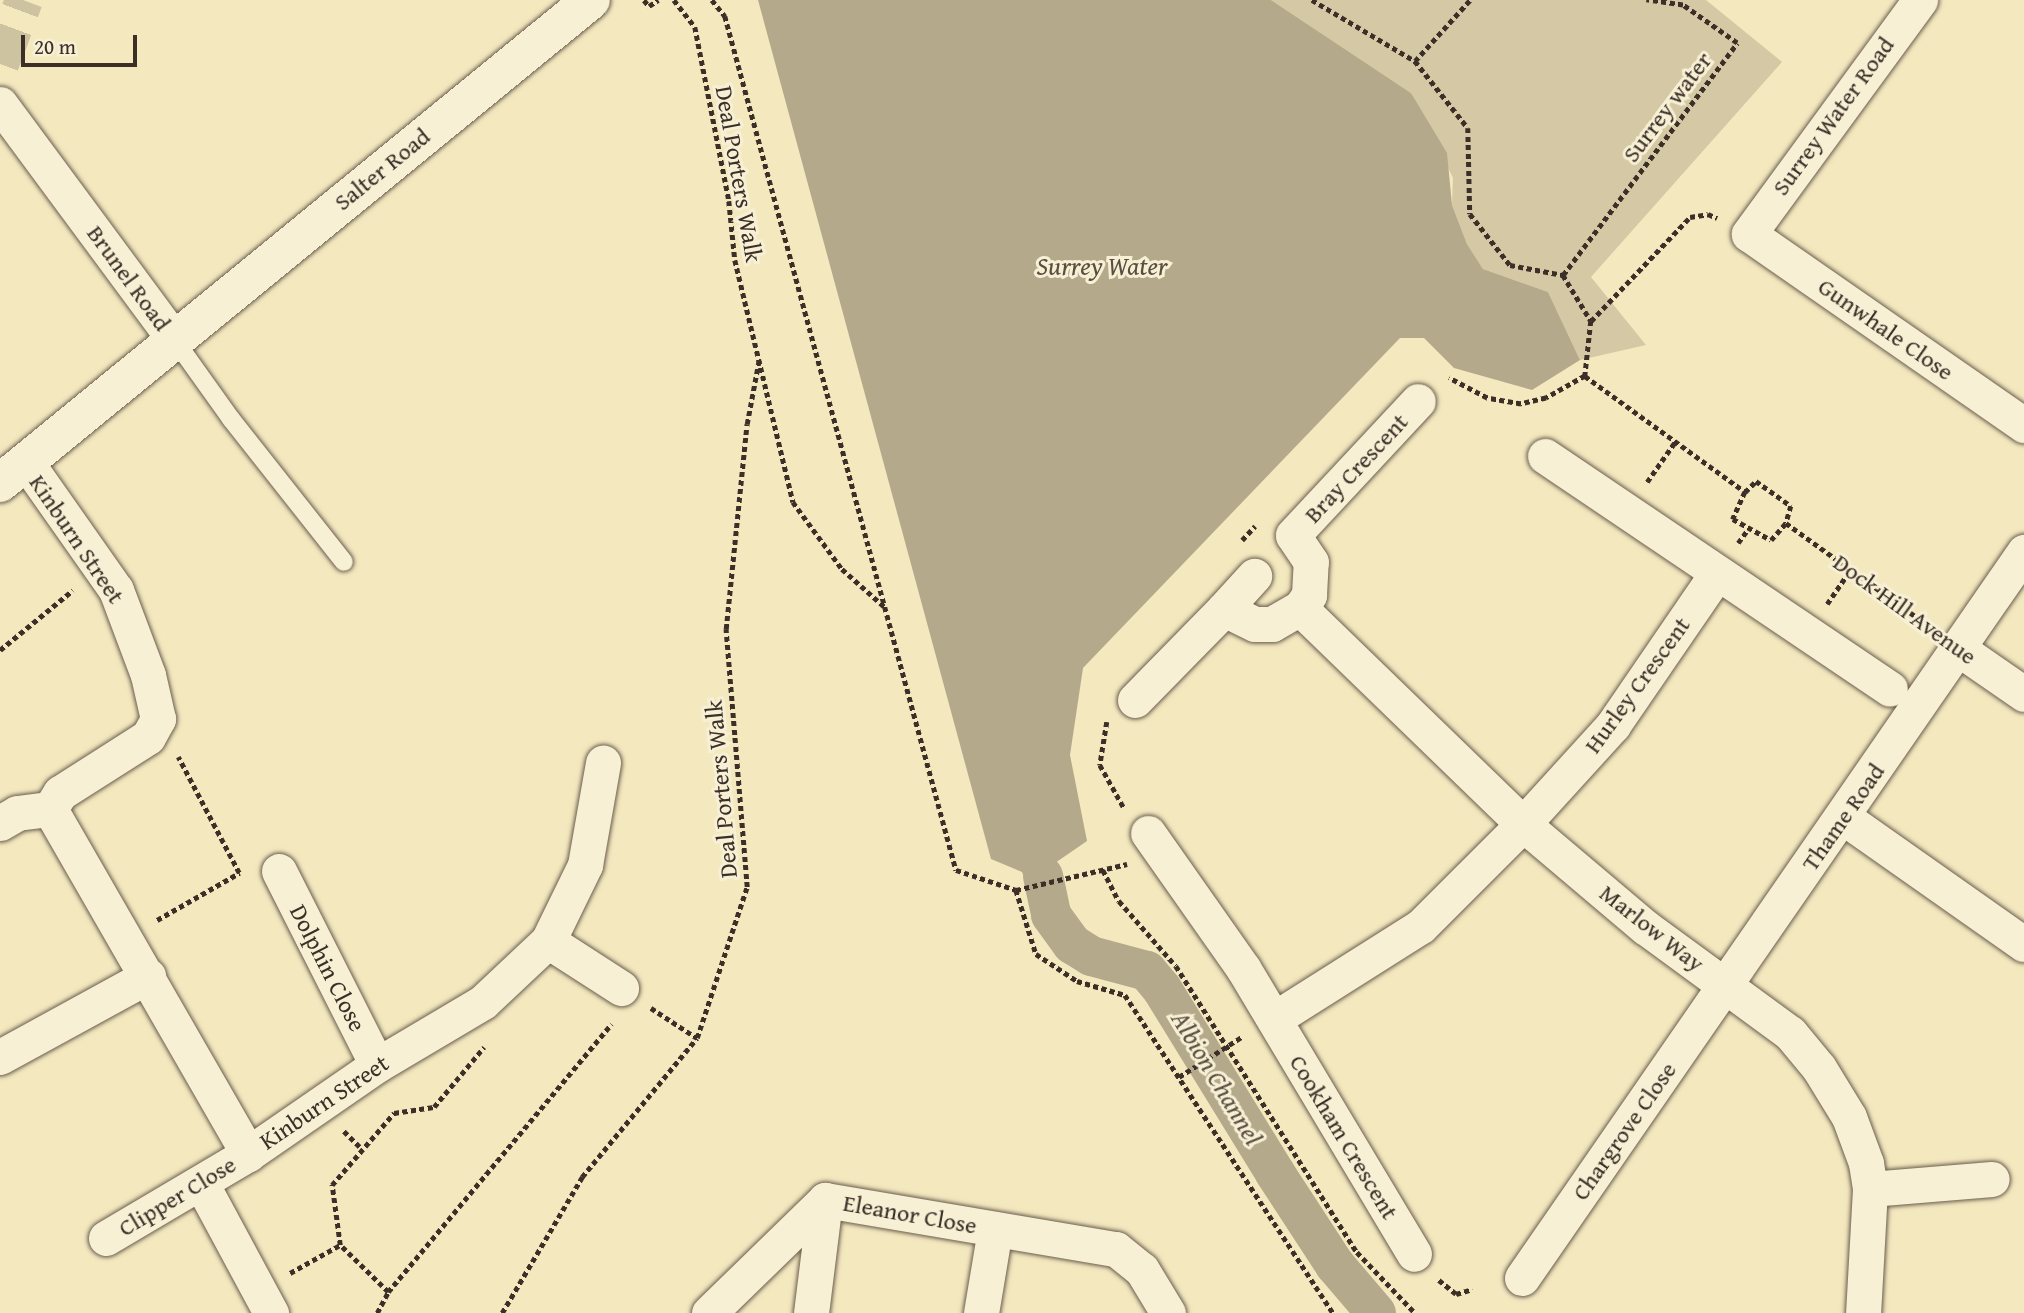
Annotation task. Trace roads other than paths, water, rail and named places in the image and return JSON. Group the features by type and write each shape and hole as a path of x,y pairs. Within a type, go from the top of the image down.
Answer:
{"main road":[{"name":"Salter Road","path":"174,339 591,0"},
{"name":"Brunel Road","path":"13,472 174,339"}],"street":[{"name":"Surrey Water Road","path":"1749,234 1909,3"},
{"name":"Brunel Road","path":"0,104 174,339"},
{"name":"Gunwhale Close","path":"1749,234 2024,425"},
{"name":"Bray Crescent","path":"1121,709 1224,609 1418,401"},
{"path":"1545,456 1890,689"},
{"name":"Kinburn Street","path":"13,472 100,568 130,620 158,719 148,737 60,793 50,809 248,1154 377,1065 483,1002 548,941"},
{"name":"Bray Crescent","path":"1293,535 1311,562 1309,595 1300,608"},
{"name":"Thame Road","path":"1726,985 2024,552"},
{"name":"Hurley Crescent","path":"1523,824 1613,725 1717,573"},
{"path":"1224,609 1255,624 1272,624 1300,608"},
{"name":"Marlow Way","path":"1300,608 1523,824 1645,927 1790,1033 1819,1068 1849,1117 1870,1189 1863,1313"},
{"name":"Dock Hill Avenue","path":"1959,649 2024,694"},
{"path":"603,763 584,865 548,941 627,1003"},
{"path":"0,823 18,813 50,809"},
{"path":"1843,817 2024,944"},
{"path":"1274,1019 1422,926 1523,824"},
{"name":"Cookham Crescent","path":"1138,837 1274,1019 1414,1254"},
{"name":"Dolphin Close","path":"279,871 377,1065"},
{"path":"0,1057 148,976"},
{"name":"Chargrove Close","path":"1522,1278 1726,985"},
{"name":"Clipper Close","path":"106,1238 248,1154"},
{"path":"1870,1189 1992,1180"},
{"path":"201,1183 271,1313"},
{"name":"Eleanor Close","path":"825,1199 1116,1250 1142,1270 1168,1313"},
{"name":"Eleanor Close","path":"709,1313 825,1199"},
{"name":"Eleanor Close","path":"811,1313 825,1199"},
{"name":"Eleanor Close","path":"981,1313 995,1229"}],"lane":[{"path":"174,339 230,419 344,562"}],"water":[{"name":"Surrey Water","path":"758,0 1271,0 1411,93 1447,153 1452,205 1467,244 1483,269 1548,292 1580,360 1532,390 1454,368 1424,338 1400,338 1083,668 1070,755 1087,841 1055,863 1057,872 1025,880 1022,872 991,859"}],"waterway":[{"name":"Albion Channel","path":"1043,876 1051,915 1072,944 1091,956 1147,971 1162,989 1335,1265 1376,1313"}],"tunnel":[{"path":"0,64 24,0"}]}
